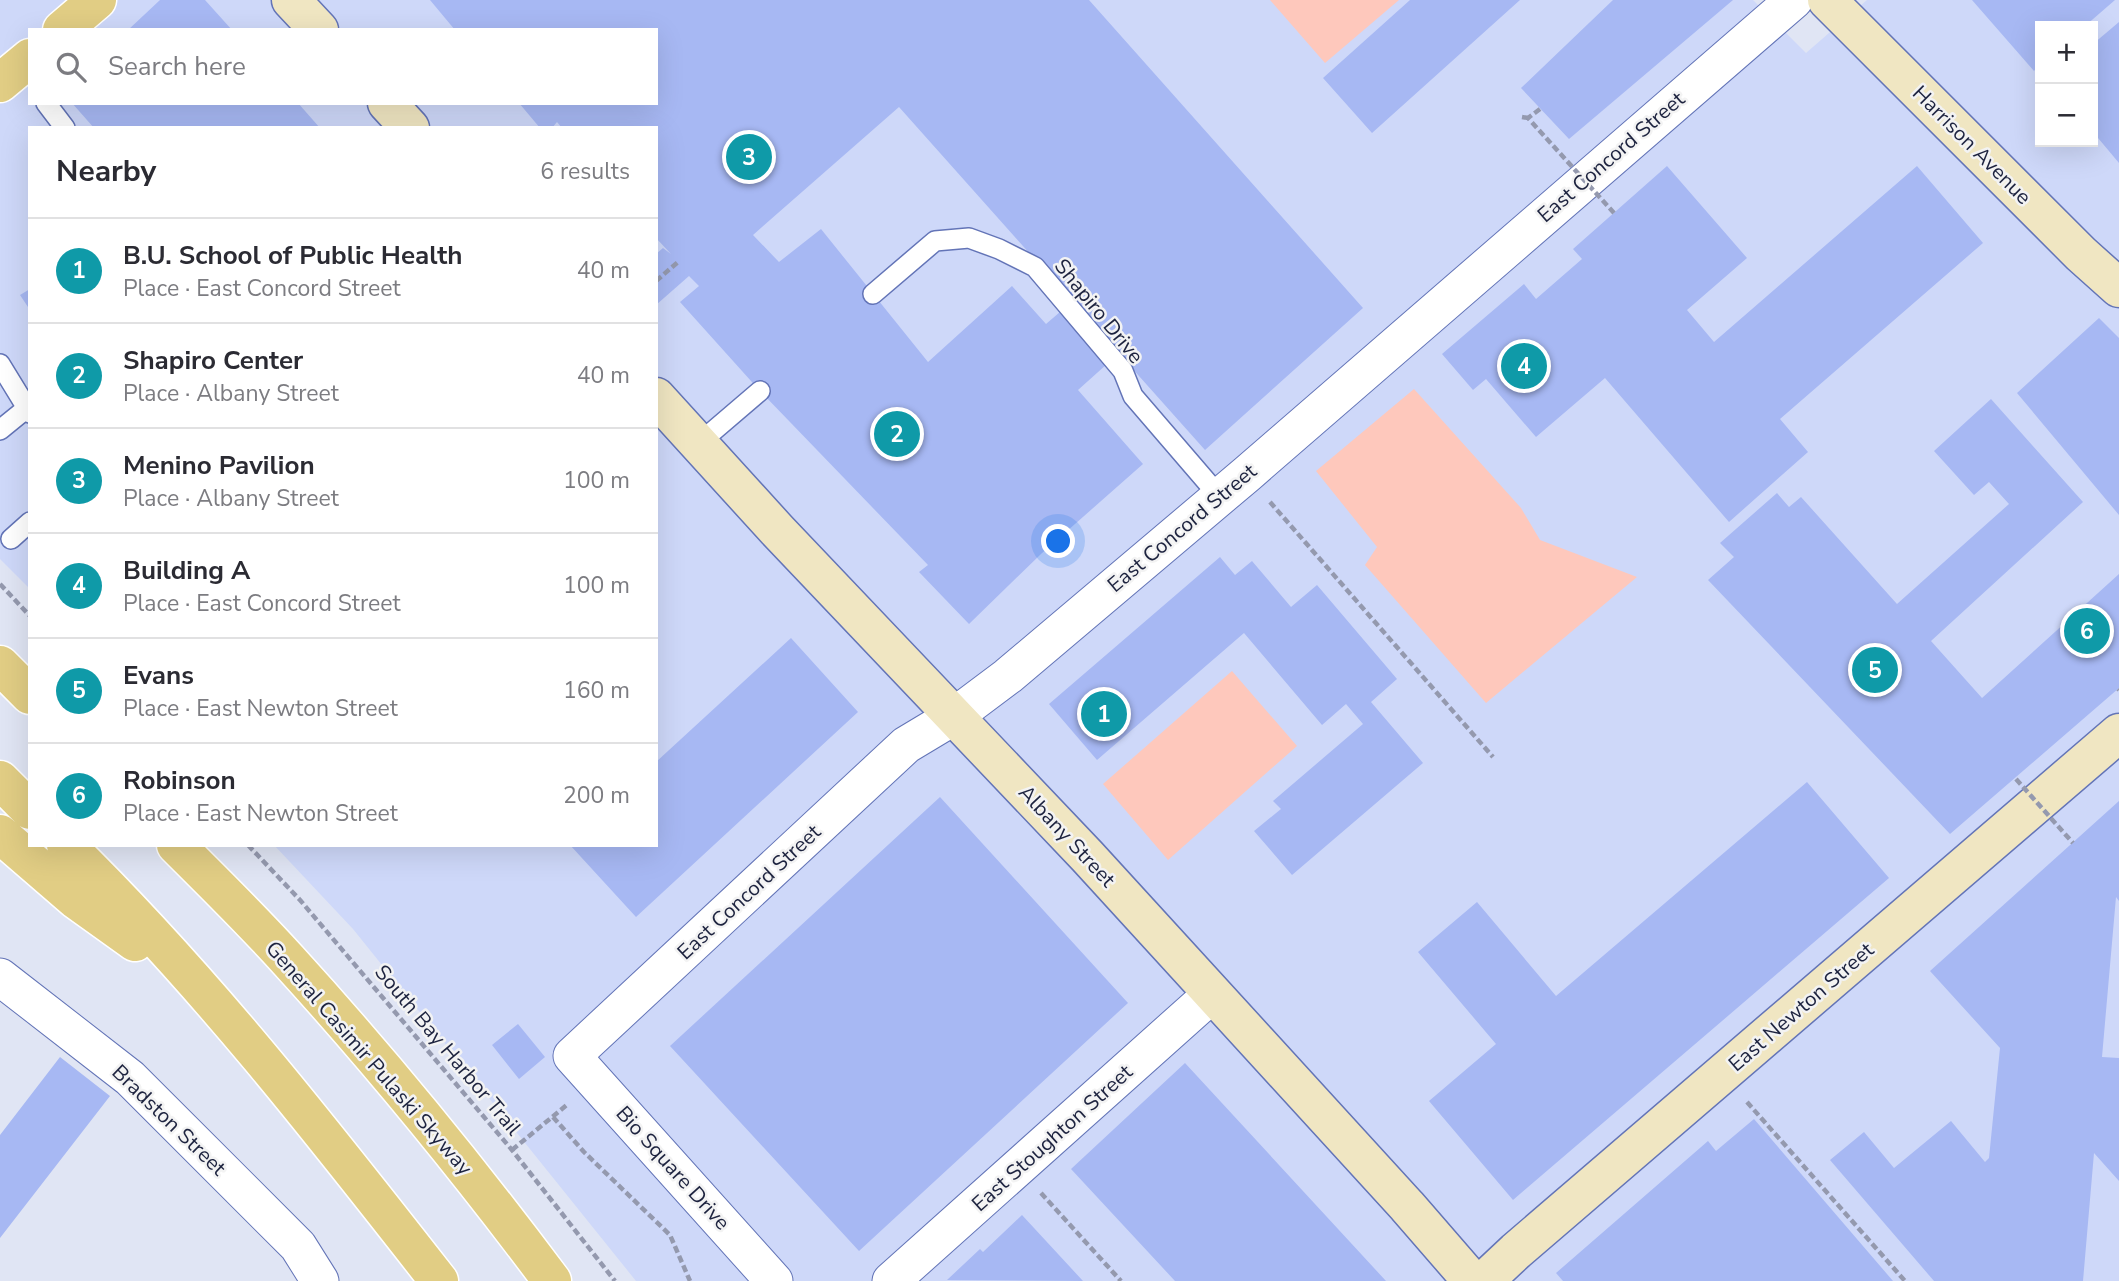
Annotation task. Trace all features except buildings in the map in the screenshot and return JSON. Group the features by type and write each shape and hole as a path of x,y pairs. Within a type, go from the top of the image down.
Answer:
{"main road":[{"path":"64,28 97,0"},
{"path":"291,0 317,28"},
{"name":"Harrison Avenue","path":"1827,0 2081,254 2119,288"},
{"path":"389,105 408,126"},
{"name":"Albany Street","path":"658,399 777,530 956,715 1087,856 1407,1206 1472,1281"},
{"path":"0,665 28,693"},
{"name":"East Newton Street","path":"1484,1281 2119,733"},
{"path":"0,780 28,808"},
{"path":"0,834 75,899 202,990"},
{"path":"68,847 202,990 305,1111 439,1281"},
{"name":"General Casimir Pulaski Skyway","path":"178,847 286,958 354,1034 511,1226 552,1281"}],"street":[{"name":"East Concord Street","path":"572,1056 906,745 956,715 998,685 1794,0"},
{"name":"Bradston Street","path":"0,977 130,1078 298,1246 320,1281"},
{"name":"East Stoughton Street","path":"891,1281 1212,994"},
{"name":"Bio Square Drive","path":"572,1056 774,1281"}],"lane":[{"path":"48,105 63,126"},
{"name":"Shapiro Drive","path":"873,294 935,241 970,238 1035,267 1123,370 1133,396 1233,485"},
{"path":"0,364 28,410 0,430"},
{"path":"698,443 760,391"},
{"path":"12,539 28,524"}],"path":[{"path":"1540,109 1525,118 1614,213"},
{"path":"658,279 678,262"},
{"path":"1233,485 1493,757"},
{"path":"0,584 28,614"},
{"path":"2016,779 2073,843"},
{"name":"South Bay Harbor Trail","path":"250,847 300,900 512,1150 615,1281"},
{"path":"512,1150 576,1097"},
{"path":"1746,1102 1905,1281"},
{"path":"553,1117 584,1152 670,1235 690,1281"},
{"path":"1035,1187 1121,1281"}],"shaded area":[{"path":"0,0 1753,0 1806,53 1867,0 2119,0 2119,1281 636,1281 353,929 276,847 658,847 658,126 28,126 28,587 0,559"},
{"path":"1270,0 1399,0 1325,63"},
{"path":"1414,389 1521,508 1540,540 1637,577 1486,703 1365,565 1377,547 1316,471"},
{"path":"1232,671 1297,746 1168,860 1103,784"}],"place":[{"name":"Menino Pavilion","path":"749,157"},
{"name":"Building A","path":"1524,366"},
{"name":"Shapiro Center","path":"897,434"},
{"name":"Robinson","path":"2087,631"},
{"name":"Evans","path":"1875,670"},
{"name":"B.U. School of Public Health","path":"1104,714"}]}
